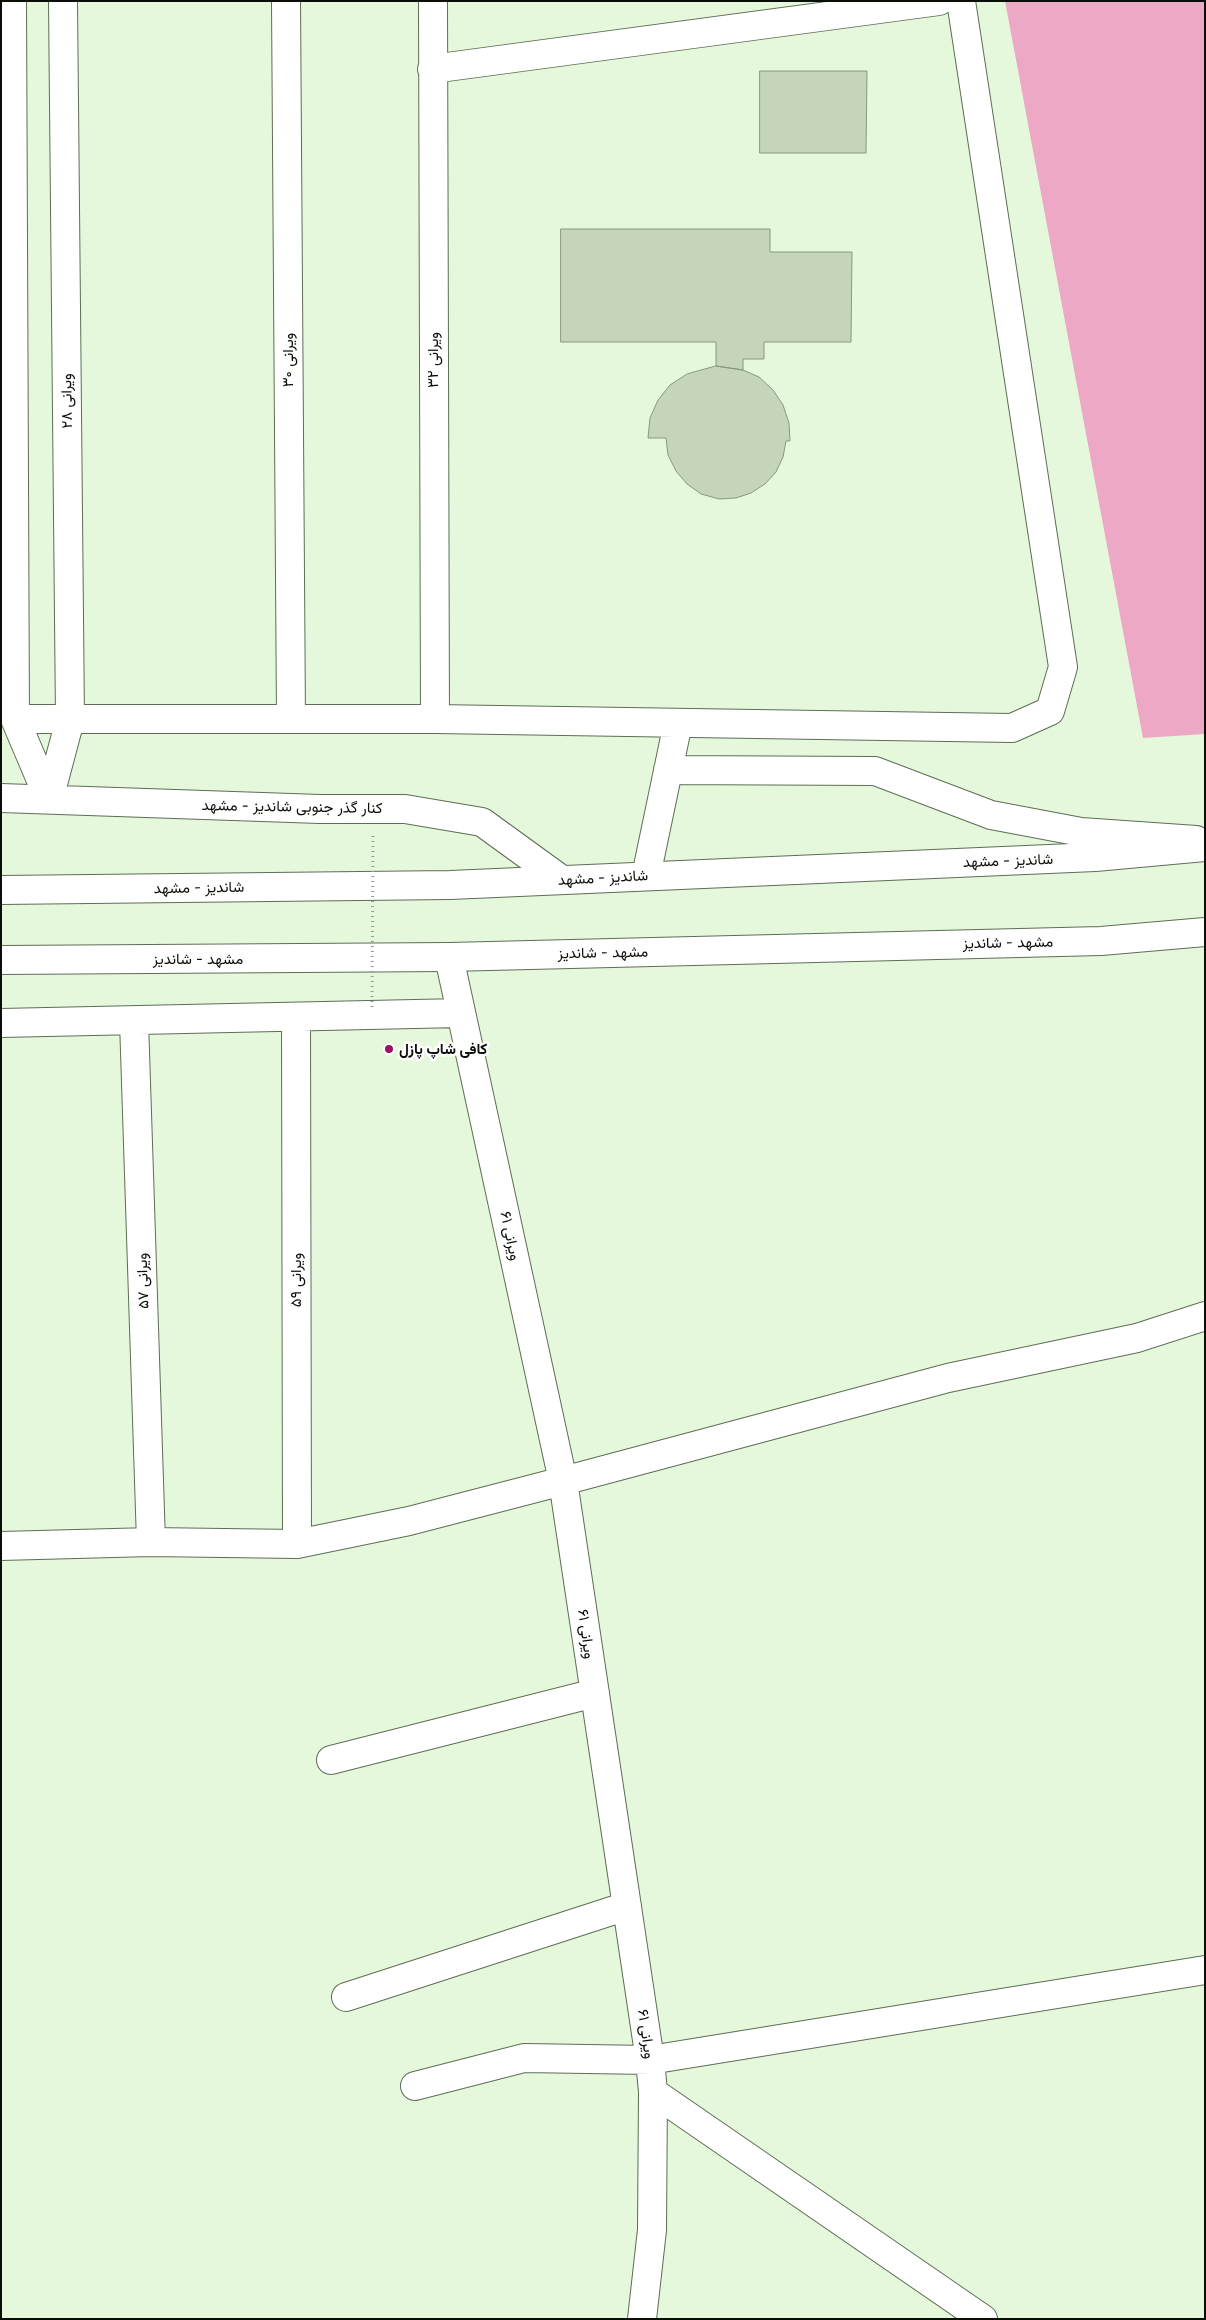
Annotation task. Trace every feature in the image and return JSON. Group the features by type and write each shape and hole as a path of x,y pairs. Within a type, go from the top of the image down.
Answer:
{"main road":[{"path":"12,1 15,719 50,799"},
{"name":"ویرانی ۲۸","path":"50,799 70,720 63,1"},
{"name":"ویرانی ۳۰","path":"286,1 291,719"},
{"name":"ویرانی ۳۲","path":"433,1 434,719"},
{"path":"432,69 939,1"},
{"path":"15,719 434,719 1012,728 1050,711 1063,666 961,1"},
{"path":"646,876 678,723"},
{"path":"668,770 875,771 991,815 1081,832 1205,840"},
{"name":"کنار گذر جنوبی شاندیز - مشهد","path":"1,798 320,810 405,809 482,822 562,880"},
{"name":"شاندیز - مشهد","path":"1,890 450,885 1095,857 1205,847"},
{"name":"مشهد - شاندیز","path":"1,960 449,957 1101,941 1205,932"},
{"name":"ویرانی ۶۱","path":"449,957 564,1481 650,2060 653,2092 652,2230 642,2319"},
{"path":"1,1024 461,1013"},
{"name":"ویرانی ۵۹","path":"296,1017 297,1544"},
{"name":"ویرانی ۵۷","path":"134,1021 151,1542"},
{"path":"1,1546 151,1542 297,1544 409,1521 948,1378 1137,1338 1205,1316"},
{"path":"331,1760 595,1693"},
{"path":"346,1997 627,1906"},
{"path":"415,2086 524,2058 650,2060 1205,1970"},
{"path":"653,2092 983,2319"}],"path":[{"path":"372,1007 373,832"}],"shaded area":[{"path":"1005,1 1205,1 1205,734 1143,738"}],"building":[{"path":"760,71 867,71 866,153 760,153"},
{"path":"561,229 770,229 770,252 852,252 851,342 764,342 764,359 743,359 743,370 716,366 716,342 561,342"},
{"path":"716,366 743,370 759,377 773,390 783,405 789,423 790,441 786,441 783,457 776,472 765,484 751,493 736,498 719,499 701,494 687,484 676,471 668,455 666,438 648,438 650,418 658,400 670,385 687,374"}],"place":[{"name":"کافی شاپ پازل","path":"389,1049"}]}
